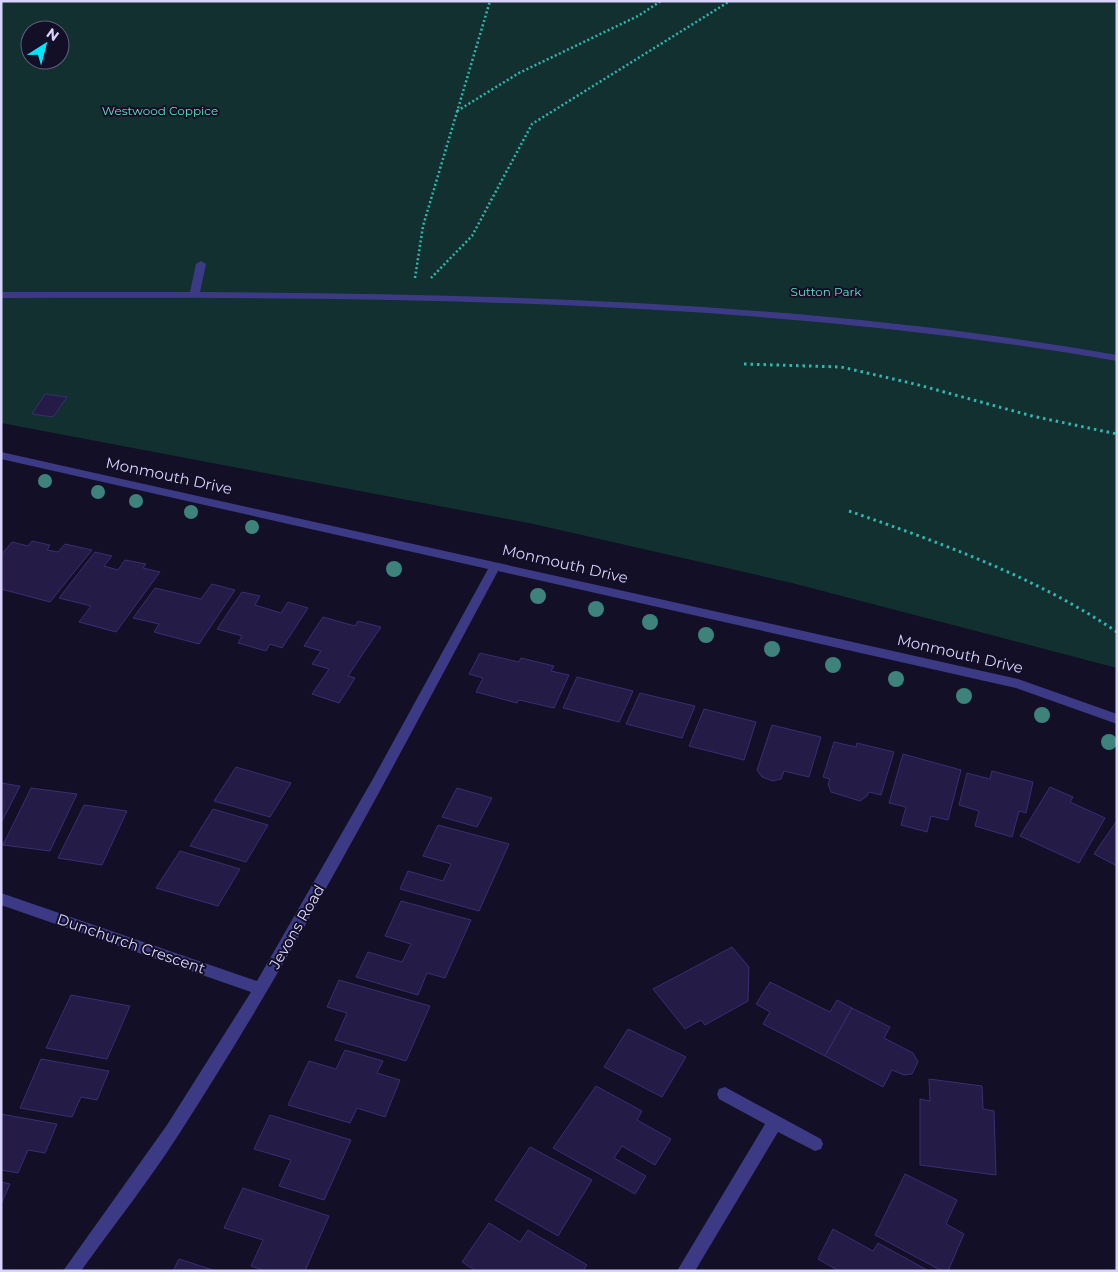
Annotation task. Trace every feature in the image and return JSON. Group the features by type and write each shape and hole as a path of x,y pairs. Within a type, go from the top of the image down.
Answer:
{"street":[{"path":"194,295 201,264"},
{"path":"1,295 412,298 625,305 828,319 1035,343 1117,358"},
{"name":"Monmouth Drive","path":"1,456 1018,684 1117,719"},
{"name":"Jevons Road","path":"70,1271 172,1132 261,989 322,886 495,566"},
{"name":"Dunchurch Crescent","path":"1,899 261,989"},
{"path":"725,1094 815,1144"},
{"path":"685,1271 775,1122"}],"path":[{"path":"412,298 423,226 490,1"},
{"path":"457,111 519,73 638,16 661,1"},
{"path":"412,298 472,236 532,124 730,1"},
{"path":"744,364 841,367 915,384 988,405 1117,434"},
{"path":"849,511 915,534 1038,586 1089,613 1117,632"}],"green space":[{"name":"Sutton Park","path":"1,1 1117,1 1117,668 792,583 529,523 1,423"}],"building":[{"path":"45,394 67,397 53,417 32,414"},
{"path":"32,541 50,545 47,550 58,552 65,544 92,550 50,602 1,589 1,555 12,542 28,546"},
{"path":"95,552 112,556 104,566 118,570 125,560 146,564 143,568 160,572 116,632 79,622 91,606 59,598"},
{"path":"212,584 235,590 199,644 154,632 159,624 133,618 155,588 201,599"},
{"path":"242,592 260,596 255,605 281,613 288,602 308,608 282,648 270,644 266,651 238,643 242,636 217,629"},
{"path":"323,617 355,626 358,621 381,627 348,676 355,678 339,703 312,694 329,669 312,664 321,651 304,646"},
{"path":"480,653 519,662 521,658 554,666 551,671 569,675 554,708 519,700 517,703 476,692 483,678 469,674"},
{"path":"577,677 633,691 619,722 563,708"},
{"path":"640,693 695,706 682,738 626,724"},
{"path":"704,709 756,722 744,760 689,746"},
{"path":"772,725 821,737 809,777 784,771 781,779 773,781 762,777 757,770"},
{"path":"834,742 856,747 857,743 894,752 881,795 869,792 860,801 831,792 828,784 830,779 823,777"},
{"path":"903,754 961,770 948,820 931,816 927,832 901,825 906,807 889,803"},
{"path":"236,767 291,783 270,817 214,801"},
{"path":"992,771 1033,782 1026,813 1019,811 1012,837 975,826 979,811 959,805 967,773 990,779"},
{"path":"1,783 20,786 1,823"},
{"path":"1050,787 1073,797 1070,802 1105,818 1079,863 1020,836"},
{"path":"31,788 77,794 50,851 3,845"},
{"path":"457,788 492,798 477,827 442,817"},
{"path":"84,805 127,811 102,865 58,858"},
{"path":"213,809 268,825 246,862 190,846"},
{"path":"1117,822 1117,866 1094,854"},
{"path":"438,825 509,844 479,911 400,889 408,871 443,881 451,864 423,856"},
{"path":"180,851 240,869 218,906 156,888"},
{"path":"401,901 471,920 445,978 427,973 418,995 356,977 368,952 402,962 411,944 385,936"},
{"path":"732,947 749,967 748,1001 705,1025 701,1020 685,1029 653,989"},
{"path":"339,980 430,1006 406,1061 335,1040 347,1013 327,1007"},
{"path":"770,982 830,1012 837,1000 852,1008 825,1056 763,1024 770,1012 756,1004"},
{"path":"71,995 130,1006 107,1059 46,1048"},
{"path":"852,1008 890,1027 884,1038 913,1053 918,1062 912,1074 904,1075 892,1070 883,1087 825,1056"},
{"path":"628,1029 686,1057 662,1097 604,1067"},
{"path":"345,1050 383,1061 377,1073 400,1080 385,1117 357,1108 350,1123 288,1105 309,1061 336,1069"},
{"path":"41,1059 109,1071 97,1100 81,1097 72,1117 20,1108"},
{"path":"929,1079 982,1086 983,1109 994,1111 996,1175 920,1165 920,1099 930,1101"},
{"path":"596,1086 642,1111 637,1120 671,1139 655,1165 622,1146 614,1158 646,1176 635,1194 553,1148"},
{"path":"1,1114 57,1124 45,1153 28,1150 18,1173 1,1170"},
{"path":"270,1115 351,1140 324,1200 279,1186 291,1160 254,1149"},
{"path":"530,1147 592,1180 558,1236 495,1200"},
{"path":"905,1174 957,1200 946,1224 964,1234 948,1271 942,1271 875,1235"},
{"path":"1,1182 10,1184 1,1204"},
{"path":"243,1188 329,1216 305,1271 266,1271 251,1266 263,1240 224,1228"},
{"path":"489,1223 520,1242 528,1230 587,1265 583,1271 476,1271 462,1262"},
{"path":"833,1229 873,1251 878,1243 929,1271 839,1271 818,1259"},
{"path":"179,1259 216,1271 173,1271"}],"park label":[{"name":"Westwood Coppice","path":"160,111"}]}
